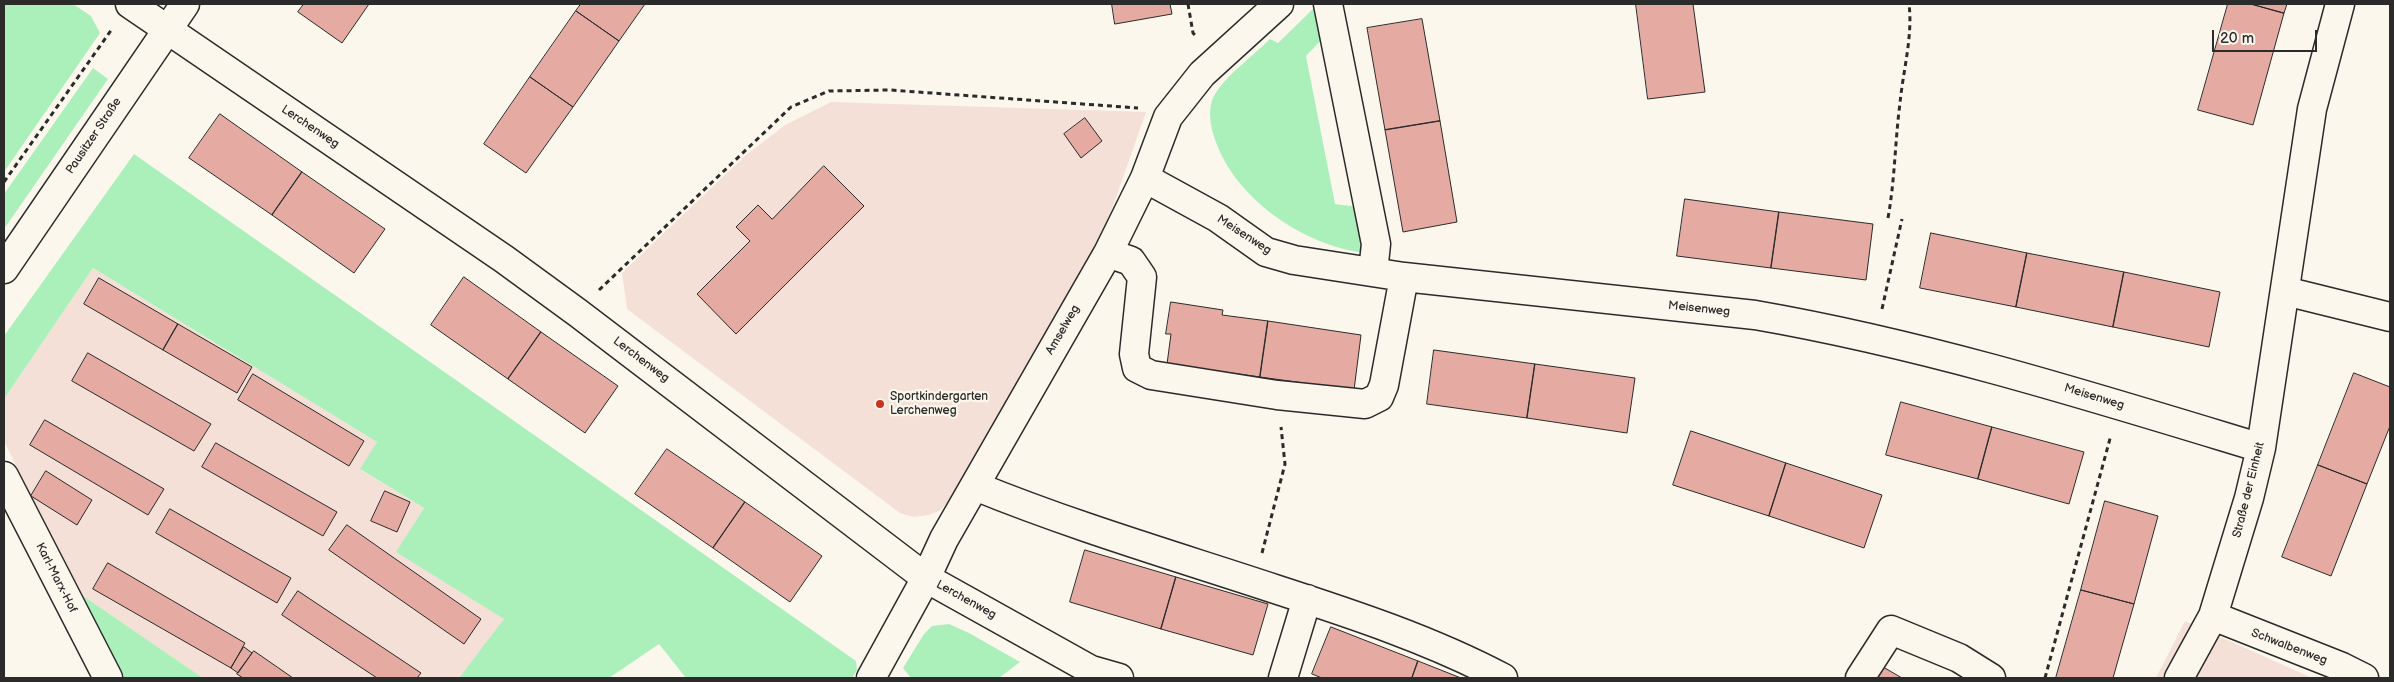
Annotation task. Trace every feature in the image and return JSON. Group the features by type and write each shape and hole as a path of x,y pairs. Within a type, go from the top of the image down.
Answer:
{"street":[{"name":"Lerchenweg","path":"130,4 504,259 578,313 926,578 1091,670 1119,678"},
{"name":"Pausitzer Straße","path":"4,269 185,4"},
{"name":"Amselweg","path":"870,678 926,578 944,539 1108,253 1145,178 1168,116 1202,74 1279,4"},
{"path":"1328,4 1376,244 1373,272"},
{"name":"Straße der Einheit","path":"2179,678 2213,616 2249,498 2260,448 2312,109 2340,4"},
{"name":"Meisenweg","path":"1145,178 1218,218 1266,252 1294,260 1404,277 1756,315 1876,338 1987,366 2260,448"},
{"path":"1108,253 1131,261 1142,277 1134,354 1137,368 1151,375 1267,393 1364,404 1378,397 1384,386 1404,277"},
{"path":"2285,291 2390,317"},
{"name":"Karl-Marx-Hof","path":"4,476 108,678"},
{"path":"975,486 1037,512 1345,611 1434,647 1503,678"},
{"path":"1283,678 1307,599"},
{"name":"Schwalbenweg","path":"2213,616 2342,667 2364,678"},
{"path":"1860,678 1891,630 1959,658 1991,678"}],"path":[{"path":"4,182 130,4"},
{"path":"1888,218 1895,179 1896,141 1906,56 1909,4"},
{"path":"578,313 606,282 791,107 829,91 890,90 1130,105 1168,116"},
{"path":"1876,338 1902,219"},
{"path":"2045,678 2120,405"},
{"path":"1254,582 1285,464 1282,442"}],"shaded area":[{"name":"Sportkindergarten Lerchenweg","path":"831,102 1146,112 1100,243 952,498 939,511 928,515 914,517 900,513 627,309 622,273 745,156 785,125"},
{"path":"93,268 377,442 361,470 424,508 397,552 505,619 459,678 203,678 76,591 4,441 4,399"},
{"path":"2185,621 2312,678 2156,678"}],"green space":[{"path":"4,4 73,4 91,16 100,33 4,172"},
{"path":"1316,6 1325,36 1306,56 1335,204 1359,207 1365,253 1317,240 1272,214 1252,197 1235,178 1222,156 1212,129 1210,114 1212,100 1225,81 1270,39 1278,43"},
{"path":"93,68 108,79 4,229 4,194"},
{"path":"134,154 856,661 857,670 852,678 686,678 659,644 609,678 459,678 504,619 396,552 424,508 360,469 377,442 93,268 4,399 4,336"},
{"path":"76,591 203,678 120,678"},
{"path":"949,624 969,633 1020,662 999,678 911,678 903,668 924,634 932,626"}],"building":[{"path":"304,4 369,4 342,43 298,12"},
{"path":"581,4 645,4 619,41 576,11"},
{"path":"1112,4 1170,4 1172,14 1115,24"},
{"path":"1636,4 1693,4 1705,92 1648,99"},
{"path":"2228,4 2251,4 2284,13 2253,125 2198,110"},
{"path":"2251,4 2287,4 2284,13"},
{"path":"576,11 619,41 573,107 530,77"},
{"path":"1422,19 1440,121 1385,130 1367,28"},
{"path":"530,77 573,107 526,173 484,144"},
{"path":"220,114 302,172 272,215 189,158"},
{"path":"1085,118 1102,141 1081,158 1064,134"},
{"path":"1440,121 1457,222 1403,232 1385,130"},
{"path":"824,166 864,206 736,334 697,294 750,241 736,227 758,205 772,219"},
{"path":"302,172 385,229 354,273 272,215"},
{"path":"1685,199 1779,212 1771,268 1677,256"},
{"path":"1779,212 1873,224 1866,280 1771,268"},
{"path":"1931,233 2027,253 2016,307 1920,288"},
{"path":"2027,253 2124,272 2113,327 2016,307"},
{"path":"2124,272 2220,292 2209,347 2113,327"},
{"path":"464,277 541,332 508,379 431,325"},
{"path":"99,278 178,324 163,350 84,304"},
{"path":"1171,302 1223,310 1222,315 1268,321 1260,377 1167,364 1171,334 1166,334"},
{"path":"1268,321 1361,335 1354,390 1260,377"},
{"path":"178,324 252,367 237,393 163,350"},
{"path":"541,332 618,386 585,433 508,379"},
{"path":"1434,350 1535,364 1527,418 1427,404"},
{"path":"88,353 211,424 194,451 72,381"},
{"path":"1535,364 1635,378 1627,433 1527,418"},
{"path":"2354,373 2390,387 2390,426 2367,484 2318,465"},
{"path":"253,374 364,441 349,466 238,400"},
{"path":"1901,402 1992,427 1978,479 1886,455"},
{"path":"45,420 164,489 148,515 30,445"},
{"path":"1992,427 2084,452 2069,504 1978,479"},
{"path":"1691,431 1786,463 1769,516 1673,485"},
{"path":"216,443 337,512 323,536 202,467"},
{"path":"667,449 745,502 713,548 635,494"},
{"path":"1786,463 1882,495 1864,548 1769,516"},
{"path":"2318,465 2367,484 2331,576 2282,557"},
{"path":"46,471 92,500 77,525 31,496"},
{"path":"385,491 410,502 397,532 371,521"},
{"path":"2105,501 2158,516 2134,604 2081,590"},
{"path":"745,502 822,556 790,602 713,548"},
{"path":"170,509 291,578 277,603 156,533"},
{"path":"347,525 481,619 464,644 329,550"},
{"path":"1085,550 1176,577 1161,629 1070,602"},
{"path":"108,563 245,643 231,668 93,589"},
{"path":"1176,577 1268,604 1253,655 1161,629"},
{"path":"2081,590 2134,604 2113,678 2056,678"},
{"path":"298,591 421,673 417,678 377,678 282,615"},
{"path":"1331,627 1418,661 1412,678 1322,678 1312,674"},
{"path":"244,647 252,653 238,673 231,668"},
{"path":"254,651 293,678 243,678 237,674"},
{"path":"1418,661 1461,678 1412,678"},
{"path":"1878,664 1902,678 1869,678"}],"place":[{"name":"Sportkindergarten Lerchenweg","path":"880,404"}]}
